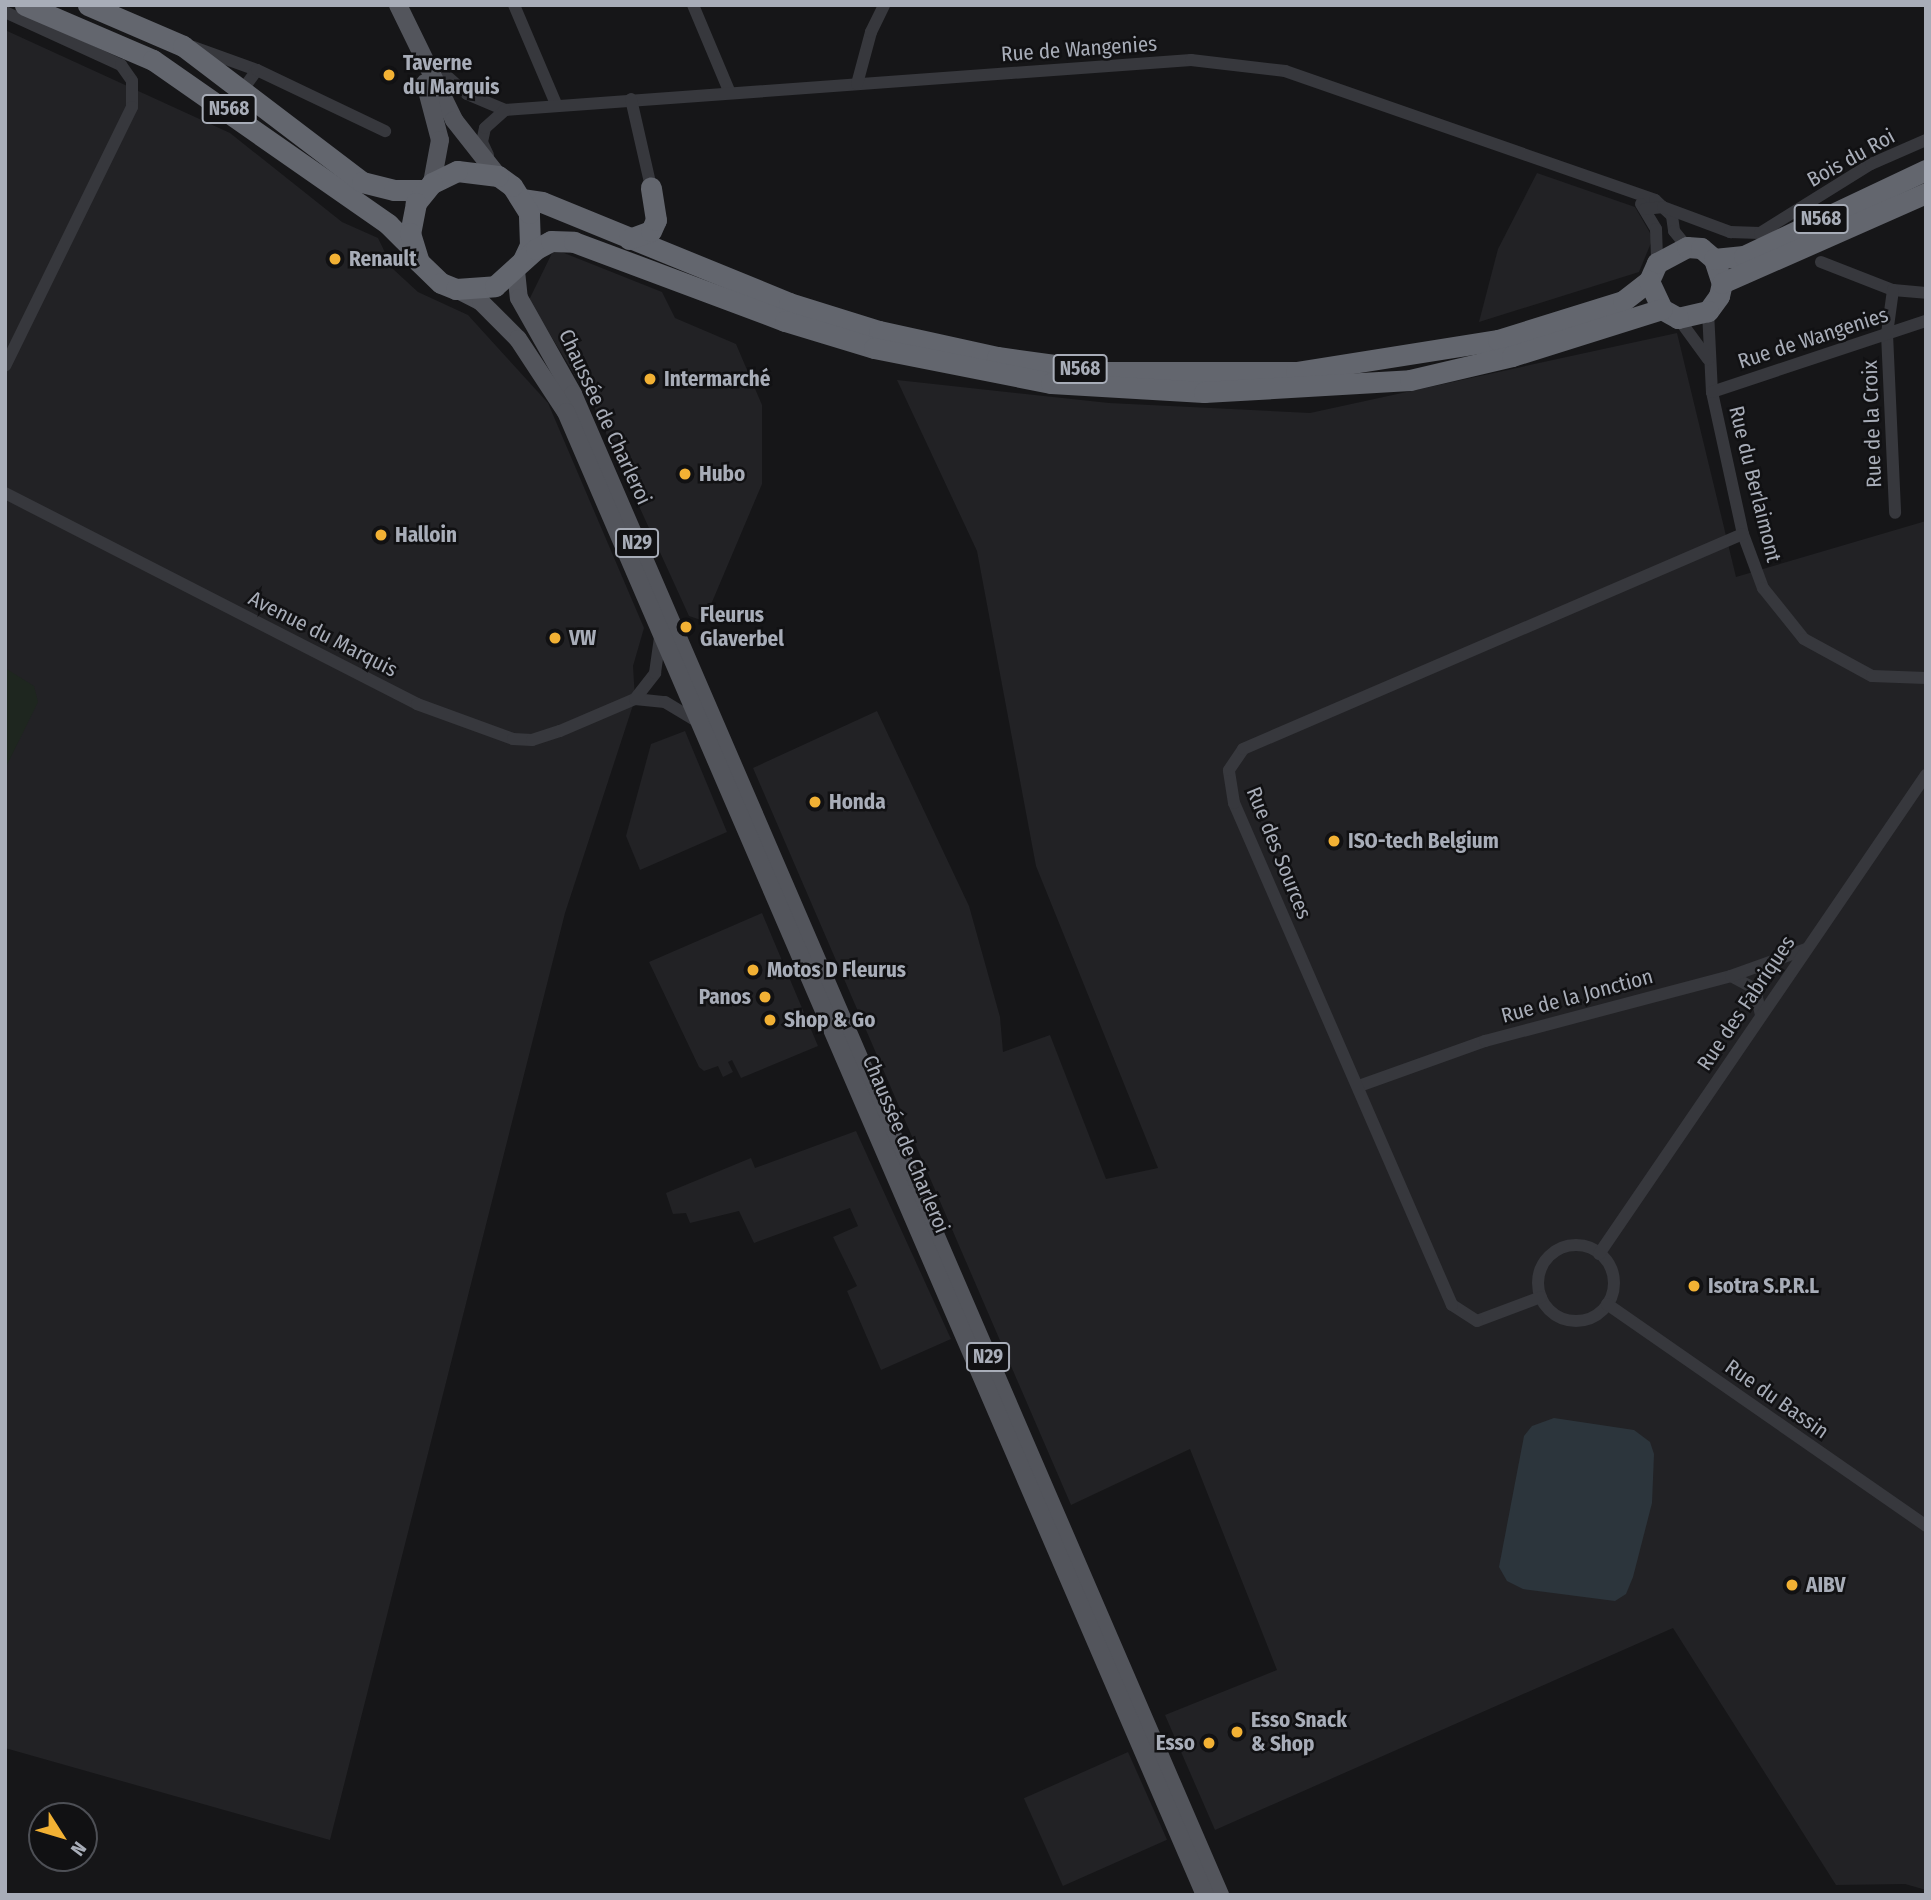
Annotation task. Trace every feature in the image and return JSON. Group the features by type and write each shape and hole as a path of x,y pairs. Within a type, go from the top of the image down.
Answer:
{"highway":[{"name":"N568","path":"25,5 153,60 388,224 412,248"},
{"name":"N568","path":"88,5 183,46 244,88 362,182 394,190 428,187"},
{"name":"N568","path":"1714,259 1744,256 1926,170"},
{"path":"457,171 498,176 523,199 531,229 520,265 495,286 456,289 428,274 412,248 411,217 428,187 457,171"},
{"path":"629,239 651,231 656,220 651,187"},
{"name":"N568","path":"1722,282 1926,193"},
{"name":"N568","path":"523,199 542,202 789,303 879,331 986,355 1107,372 1296,372 1398,359 1511,336 1623,301 1653,272 1688,247"},
{"name":"N568","path":"520,265 551,241 574,242 785,321 874,348 993,374 1107,388 1231,391 1410,380 1513,356 1670,313 1708,311"},
{"path":"1688,247 1701,248 1714,259 1722,282 1708,311"},
{"path":"1653,272 1670,313"}],"main road":[{"path":"398,5 415,46 440,140 428,187"},
{"path":"415,46 429,66 454,120 498,176"},
{"name":"Chaussée de Charleroi","path":"520,265 519,298 562,369 749,821 1090,1610 1220,1895"},
{"name":"Chaussée de Charleroi","path":"456,289 490,310 547,377 573,428 700,724 749,821"},
{"name":"Chaussée de Charleroi","path":"1090,1610 1205,1895"}],"street":[{"path":"514,5 556,104"},
{"path":"693,5 730,93"},
{"path":"858,84 871,32 884,5"},
{"path":"5,12 121,65 132,81 132,107 5,366"},
{"path":"183,46 257,70 385,131"},
{"name":"Rue de Wangenies","path":"505,110 556,104 1191,60 1285,71 1634,195 1656,200 1663,207 1730,232 1760,233"},
{"path":"429,66 433,64 467,94 505,110 485,128 482,142 498,176"},
{"path":"244,88 257,70"},
{"path":"631,99 651,187"},
{"name":"Bois du Roi","path":"1760,233 1871,164 1926,140"},
{"path":"1634,195 1656,229 1653,272"},
{"path":"1663,207 1688,247"},
{"name":"Rue de Wangenies","path":"1645,209 1663,207"},
{"path":"1821,262 1893,290 1926,293"},
{"name":"Rue de la Croix","path":"1893,290 1887,334 1895,513"},
{"name":"Rue du Berlaimont","path":"1708,311 1708,360 1712,392 1743,534 1763,588 1804,639 1872,676 1926,678"},
{"name":"Rue du Berlaimont","path":"1670,313 1708,360"},
{"name":"Rue de Wangenies","path":"1712,392 1926,321"},
{"name":"Avenue du Marquis","path":"5,494 417,704 513,738 532,740 635,699"},
{"name":"Rue des Sources","path":"1541,1297 1477,1321 1452,1306 1359,1086 1234,803 1229,770 1243,749 1743,534"},
{"path":"659,628 660,651 655,673 635,699 678,706 700,724"},
{"name":"Rue des Fabriques","path":"1600,1254 1926,775"},
{"name":"Rue de la Jonction","path":"1359,1086 1485,1041 1731,976 1807,949"},
{"path":"1731,976 1755,989 1762,1014"},
{"path":"1576,1245 1600,1254 1614,1283 1607,1304 1589,1318 1566,1320 1555,1315 1541,1297 1539,1273 1553,1252 1576,1245"},
{"name":"Rue du Bassin","path":"1607,1304 1926,1526"}],"shaded area":[{"path":"5,30 230,133 342,222 378,238 393,269 418,292 468,315 548,403 644,628 633,666 635,699 565,913 330,1840 5,1748"},
{"path":"1537,173 1635,207 1653,238 1639,272 1479,322 1498,249"},
{"path":"554,249 662,292 675,318 736,344 762,405 762,484 704,621 689,616 593,405 529,300"},
{"path":"1677,333 1736,577 1926,521 1926,1890 1905,1884 1836,1885 1673,1628 1215,1830 1165,1715 1277,1670 1190,1449 1071,1505 753,768 877,711 969,906 1000,1017 1003,1052 1050,1035 1106,1179 1158,1168 1036,866 977,551 897,380 1109,403 1310,413"},
{"path":"5,668 34,686 38,702 5,769"},
{"path":"685,731 727,832 640,870 626,836 651,744"},
{"path":"762,913 818,1046 741,1078 732,1060 728,1062 733,1072 723,1077 718,1066 704,1071 699,1067 649,962"},
{"path":"856,1131 951,1339 881,1370 847,1291 857,1286 833,1237 858,1226 850,1208 754,1243 739,1211 690,1223 686,1213 673,1214 666,1193 751,1158 755,1168"},
{"path":"1554,1418 1634,1430 1650,1442 1654,1454 1652,1503 1633,1577 1626,1594 1615,1601 1523,1589 1507,1581 1499,1567 1524,1436 1532,1426"},
{"path":"1128,1752 1167,1840 1063,1886 1024,1798"}],"place":[{"name":"Taverne du Marquis","path":"389,75"},
{"name":"Renault","path":"335,259"},
{"name":"Intermarché","path":"650,379"},
{"name":"Hubo","path":"685,474"},
{"name":"Halloin","path":"381,535"},
{"name":"Fleurus Glaverbel","path":"686,627"},
{"name":"VW","path":"555,638"},
{"name":"Honda","path":"815,802"},
{"name":"ISO-tech Belgium","path":"1334,841"},
{"name":"Motos D Fleurus","path":"753,970"},
{"name":"Panos","path":"765,997"},
{"name":"Shop & Go","path":"770,1020"},
{"name":"Isotra S.P.R.L","path":"1694,1286"},
{"name":"AIBV","path":"1792,1585"},
{"name":"Esso Snack & Shop","path":"1237,1732"},
{"name":"Esso","path":"1209,1743"}]}
